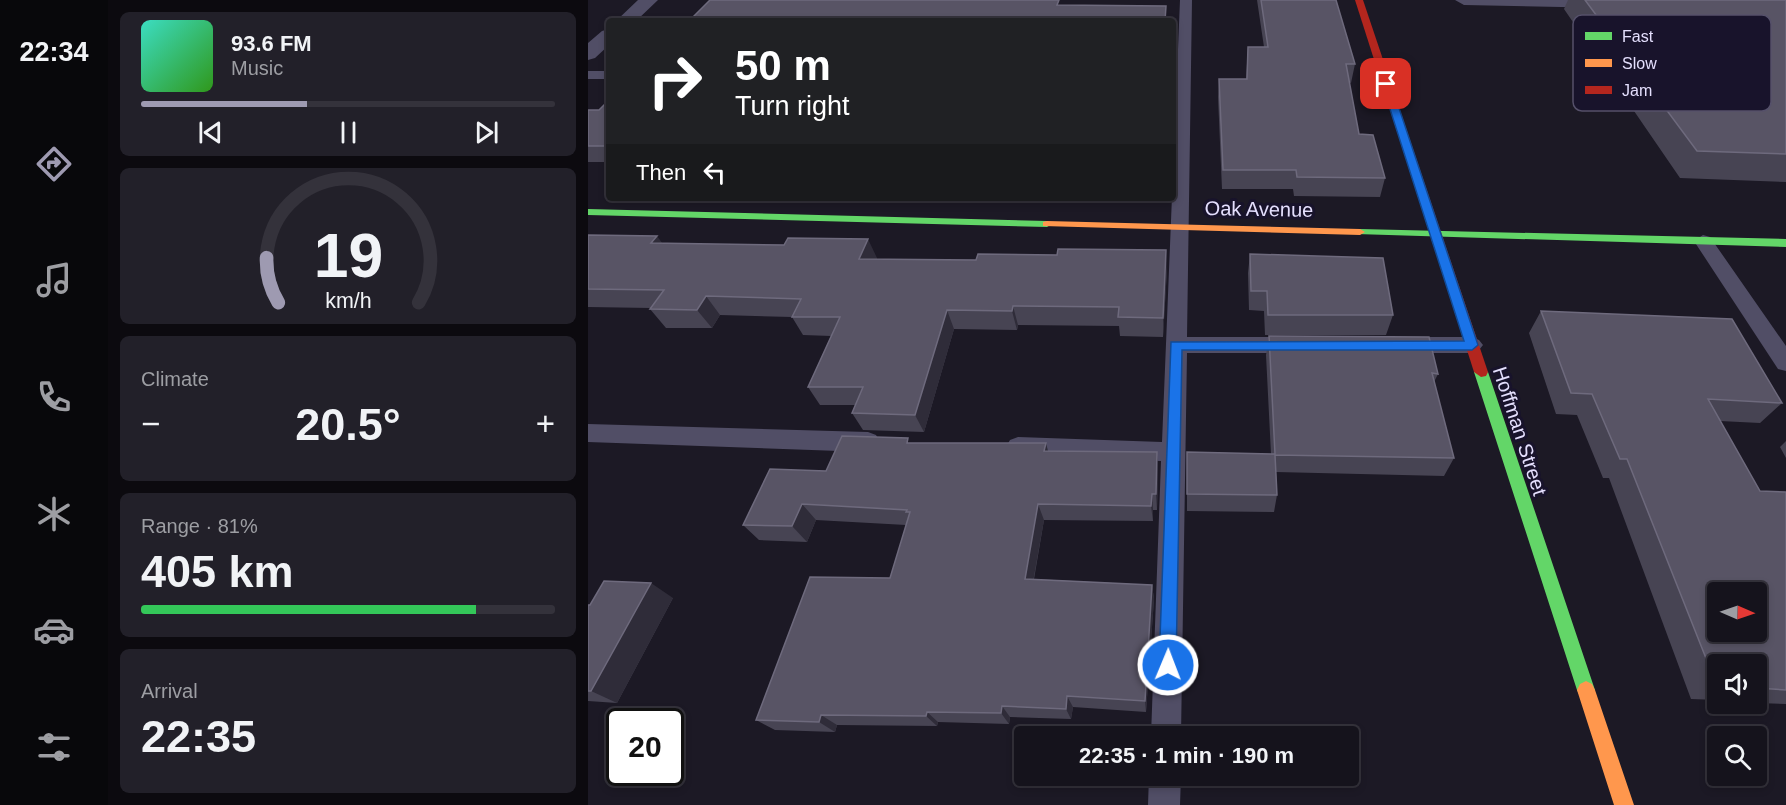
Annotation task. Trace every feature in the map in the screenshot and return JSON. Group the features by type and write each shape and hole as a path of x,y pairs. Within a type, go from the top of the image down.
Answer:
{"street":[{"path":"628,18 649,0"},
{"name":"Hoffman Street","path":"1359,0 1624,805"},
{"path":"1464,0 1633,3"},
{"path":"588,54 606,38"},
{"name":"Oak Avenue","path":"588,212 1434,232 1786,243"}],"lane":[{"path":"1166,726 1179,226 1178,89 1186,0"},
{"path":"588,75 606,75"},
{"path":"1703,241 1786,363"},
{"path":"1176,345 1318,345"},
{"path":"1377,345 1472,345"},
{"path":"588,433 886,443"},
{"path":"994,446 1173,452"},
{"path":"1164,805 1165,786"}],"building":[{"path":"710,0 1059,0 1057,5 1166,6 1165,18 692,18"},
{"path":"1261,0 1336,0 1355,64 1346,64 1359,134 1373,135 1385,178 1297,177 1296,170 1223,170 1219,79 1247,79 1248,47 1268,47"},
{"path":"1585,0 1786,0 1786,154 1697,151 1667,111 1771,111 1771,15 1596,15"},
{"path":"606,103 606,146 588,146 588,110 599,110"},
{"path":"588,235 657,236 651,243 784,245 788,238 868,239 859,259 976,260 978,254 1057,255 1058,249 1166,250 1163,318 1118,317 1119,307 1013,306 1012,311 947,310 915,415 852,413 863,387 808,387 840,317 792,317 801,299 706,296 697,310 650,309 664,290 588,289"},
{"path":"1250,254 1383,258 1393,315 1268,315 1267,291 1251,291"},
{"path":"1541,311 1732,319 1782,403 1708,399 1760,491 1786,492 1786,690 1767,689 1767,654 1707,654 1707,661 1627,459 1620,459 1592,394 1571,393"},
{"path":"1269,336 1429,337 1438,374 1432,373 1454,458 1275,455 1277,495 1187,494 1187,452 1275,454"},
{"path":"842,436 908,438 907,443 1046,443 1044,451 1157,452 1156,494 1152,494 1151,506 1038,504 1025,579 1152,585 1145,701 1067,696 1066,709 1002,706 1001,713 927,712 926,716 821,715 819,722 756,720 810,577 890,578 910,512 802,504 792,526 743,525 770,469 826,471"},
{"path":"604,581 651,583 591,691 588,691 588,605"}],"traffic: fast":[{"path":"588,212 1047,224"},
{"path":"1360,232 1786,243"},
{"path":"1481,372 1586,690"}],"traffic: slow":[{"path":"1047,224 1360,232"},
{"path":"1586,690 1624,805"}],"traffic: jam":[{"path":"1359,0 1481,372"}],"route":[{"path":"1168,665 1176,345 1472,345 1386,84"}]}
